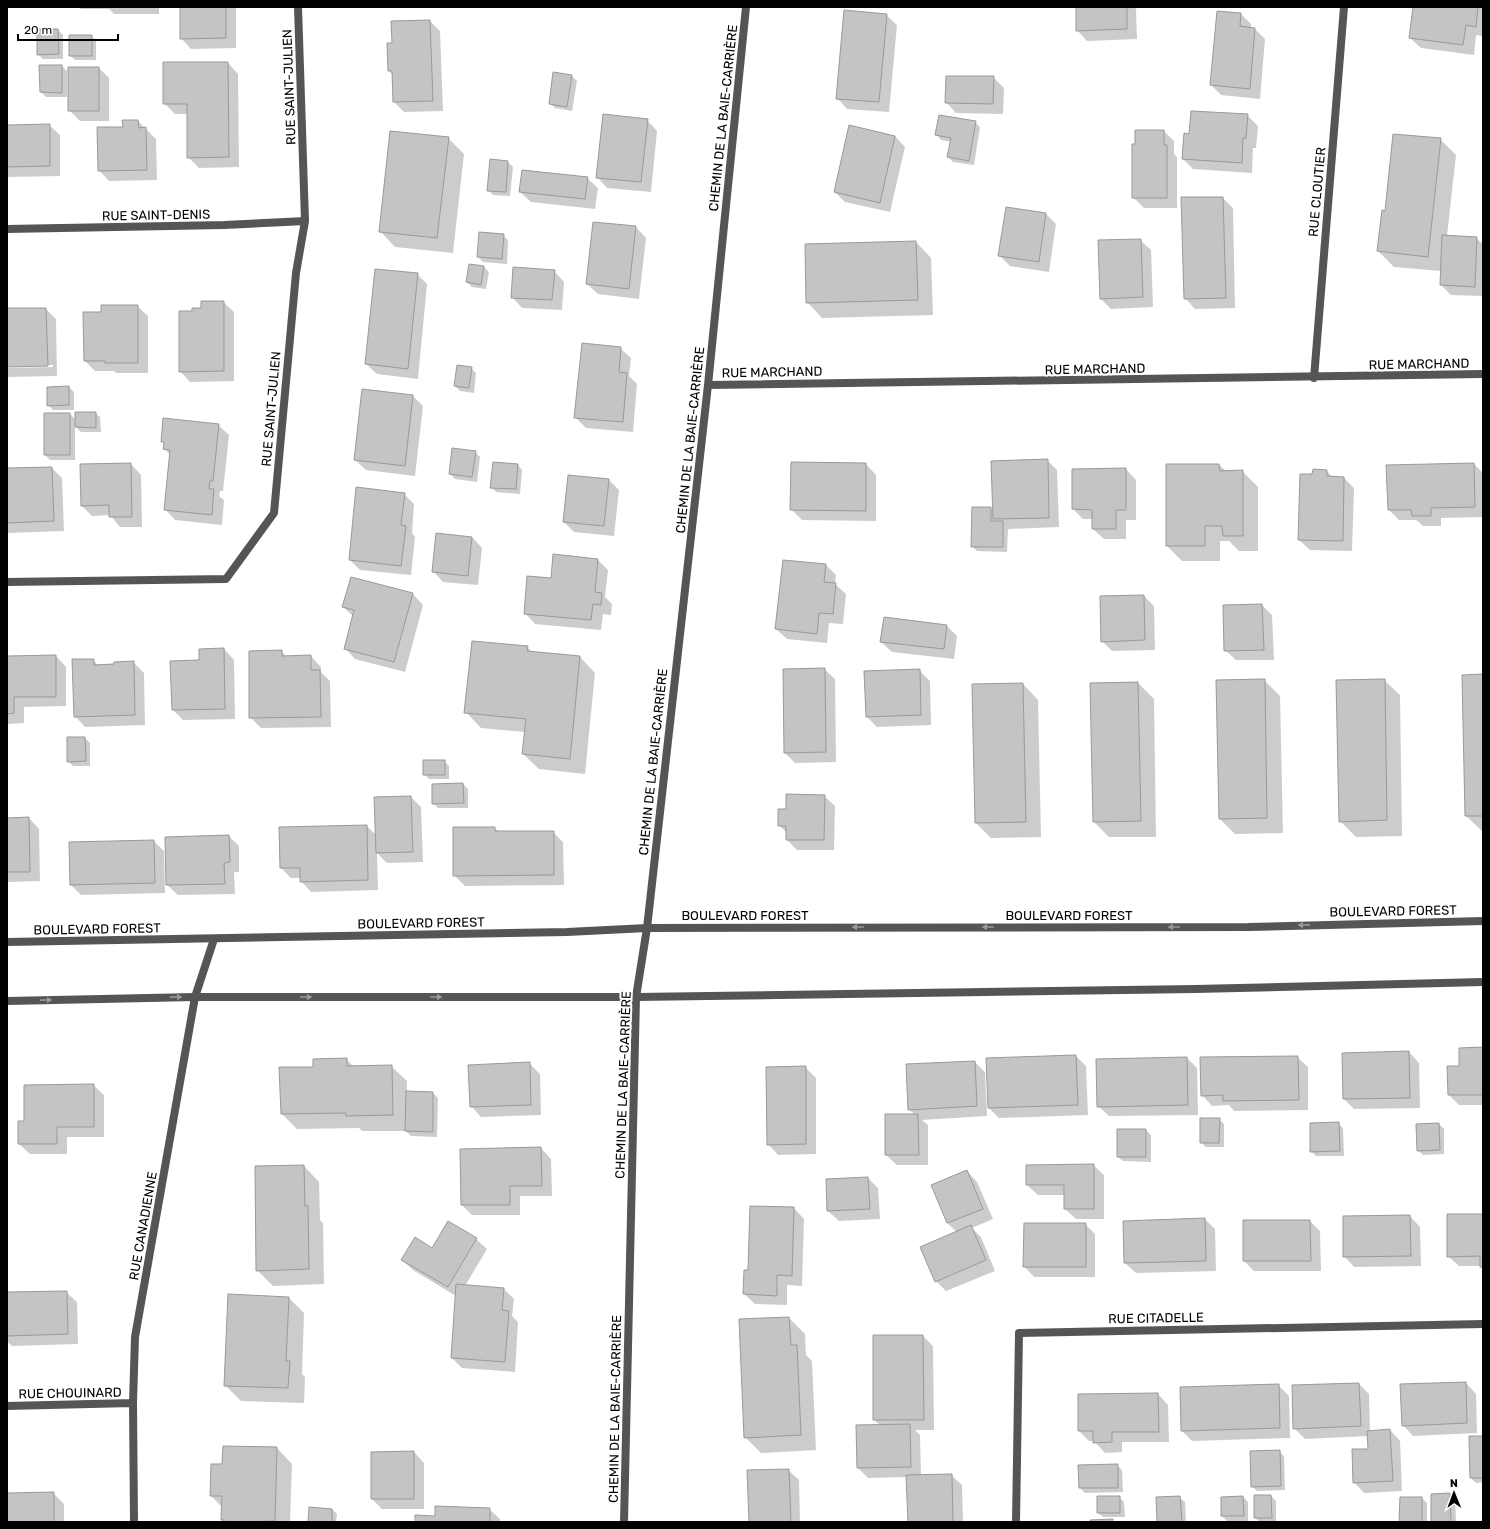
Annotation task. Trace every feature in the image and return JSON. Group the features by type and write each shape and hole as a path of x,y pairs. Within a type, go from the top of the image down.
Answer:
{"street":[{"name":"RUE SAINT-JULIEN","path":"7,582 226,579 274,513 296,272 305,221 298,7"},
{"name":"CHEMIN DE LA BAIE-CARRIÈRE","path":"624,1522 636,997 647,928 708,385 746,7"},
{"name":"RUE CLOUTIER","path":"1314,378 1344,7"},
{"name":"RUE SAINT-DENIS","path":"7,230 224,225 305,221"},
{"name":"RUE MARCHAND","path":"708,385 1314,378 1483,374"},
{"name":"BOULEVARD FOREST","path":"7,942 566,932 647,928 1248,927 1483,921"},
{"name":"RUE CANADIENNE","path":"134,1522 133,1403 135,1337 195,997 214,939"},
{"path":"7,1001 195,997 636,997 1195,989 1483,982"},
{"name":"RUE CITADELLE","path":"1016,1522 1019,1333 1483,1324"},
{"name":"RUE CHOUINARD","path":"7,1406 133,1403"}],"building":[{"path":"180,7 226,7 226,38 180,39"},
{"path":"1076,7 1127,7 1127,29 1076,31"},
{"path":"1413,7 1478,7 1476,27 1466,25 1463,45 1409,38"},
{"path":"844,10 887,14 879,102 836,99"},
{"path":"1217,11 1241,13 1240,26 1255,28 1250,89 1210,85"},
{"path":"430,20 433,101 393,102 392,71 388,71 387,43 392,43 391,21"},
{"path":"37,29 58,29 59,54 37,55"},
{"path":"69,35 92,35 92,56 69,56"},
{"path":"163,62 228,62 229,157 187,158 187,104 163,104"},
{"path":"39,65 62,65 62,93 40,92"},
{"path":"68,67 99,67 99,111 68,111"},
{"path":"553,72 572,75 567,107 549,104"},
{"path":"946,76 994,76 993,104 945,103"},
{"path":"1191,111 1248,114 1246,138 1243,138 1242,163 1182,159 1184,133 1189,134"},
{"path":"603,114 648,119 641,182 596,178"},
{"path":"939,115 976,121 969,161 947,157 951,138 935,135"},
{"path":"122,120 138,120 139,128 146,127 147,170 98,171 97,127 123,127"},
{"path":"50,124 50,166 7,167 7,125"},
{"path":"849,125 895,136 880,203 834,192"},
{"path":"1135,130 1164,130 1164,145 1167,145 1167,198 1132,198 1132,144 1135,144"},
{"path":"390,131 449,137 437,238 379,232"},
{"path":"1393,134 1441,138 1428,257 1377,251 1382,210 1385,211"},
{"path":"490,159 508,161 506,192 487,191"},
{"path":"522,170 588,177 585,199 519,192"},
{"path":"1181,197 1223,197 1226,298 1184,299"},
{"path":"1006,207 1046,213 1039,262 998,256"},
{"path":"593,222 636,226 629,289 586,284"},
{"path":"479,232 504,234 502,259 477,257"},
{"path":"1442,235 1477,237 1475,287 1440,285"},
{"path":"1141,239 1143,297 1100,299 1098,240"},
{"path":"916,241 918,300 806,303 805,244"},
{"path":"469,264 484,266 481,285 466,282"},
{"path":"513,267 555,270 552,300 511,298"},
{"path":"375,269 418,273 408,369 365,364"},
{"path":"201,301 224,301 224,371 179,372 179,311 192,311 192,308 201,308"},
{"path":"101,305 138,305 138,363 105,363 105,361 84,361 83,312 101,312"},
{"path":"7,308 46,308 48,366 7,367"},
{"path":"582,343 621,347 619,372 627,373 623,422 574,418"},
{"path":"457,365 472,367 469,388 454,386"},
{"path":"69,386 69,405 47,406 47,387"},
{"path":"362,389 413,395 405,466 354,460"},
{"path":"75,412 96,412 96,428 75,427"},
{"path":"44,413 70,413 70,455 44,455"},
{"path":"163,418 219,424 213,481 210,481 209,489 214,489 212,515 164,510 170,450 163,449 164,442 161,442"},
{"path":"452,448 476,451 472,477 449,474"},
{"path":"1048,459 1049,518 993,519 991,461"},
{"path":"493,462 518,464 516,489 490,488"},
{"path":"791,462 866,463 866,511 790,510"},
{"path":"131,463 132,517 109,517 109,505 81,506 80,464"},
{"path":"1474,463 1475,507 1431,508 1431,516 1412,516 1411,510 1388,510 1386,465"},
{"path":"1166,464 1219,464 1220,471 1243,470 1243,536 1223,536 1222,526 1205,526 1205,546 1166,546"},
{"path":"52,467 54,521 7,523 7,468"},
{"path":"1126,468 1126,510 1116,510 1116,529 1092,529 1092,510 1072,509 1072,469"},
{"path":"1313,469 1327,470 1327,476 1344,477 1343,541 1298,540 1300,474 1312,474"},
{"path":"568,475 609,479 604,526 563,522"},
{"path":"356,487 405,493 401,525 406,526 401,566 349,560"},
{"path":"972,507 991,507 991,521 1003,521 1003,547 971,547"},
{"path":"436,533 472,537 468,576 432,572"},
{"path":"553,554 598,559 595,592 602,593 601,605 593,604 591,620 524,614 527,576 551,578"},
{"path":"783,560 826,564 824,582 836,583 833,614 819,613 817,634 775,629"},
{"path":"351,577 413,593 394,662 344,649 354,610 342,607"},
{"path":"1144,595 1145,640 1101,642 1100,596"},
{"path":"1262,604 1264,650 1224,651 1223,605"},
{"path":"884,617 947,625 944,649 880,642"},
{"path":"472,641 528,646 527,651 580,656 570,759 522,754 526,719 464,713"},
{"path":"224,648 225,709 172,710 170,661 199,660 199,649"},
{"path":"282,650 282,656 311,655 311,670 320,670 321,717 249,718 249,651"},
{"path":"56,655 56,697 14,697 14,713 7,714 7,656"},
{"path":"72,659 94,659 94,665 134,661 135,715 74,717"},
{"path":"825,668 826,752 784,753 783,669"},
{"path":"920,669 921,715 866,717 864,671"},
{"path":"1483,674 1483,816 1465,816 1462,675"},
{"path":"1265,679 1267,818 1219,819 1216,680"},
{"path":"1385,679 1387,820 1339,822 1336,680"},
{"path":"1138,682 1141,821 1093,822 1090,683"},
{"path":"1023,683 1026,822 975,823 972,684"},
{"path":"67,737 85,737 86,761 67,762"},
{"path":"423,760 445,760 445,775 423,775"},
{"path":"463,783 464,803 432,804 432,784"},
{"path":"786,794 825,795 824,840 786,840 786,826 778,826 778,809 786,809"},
{"path":"411,796 413,852 376,853 374,797"},
{"path":"29,817 30,872 7,872 7,818"},
{"path":"367,825 368,880 300,882 300,868 280,868 279,827"},
{"path":"453,827 495,827 495,831 554,831 554,875 453,876"},
{"path":"229,835 230,862 224,863 225,884 166,885 165,837"},
{"path":"154,840 155,883 70,885 69,842"},
{"path":"1483,1047 1483,1095 1448,1095 1447,1066 1459,1066 1459,1048"},
{"path":"1409,1051 1410,1098 1343,1099 1342,1053"},
{"path":"1076,1055 1078,1105 988,1108 986,1058"},
{"path":"1298,1056 1299,1100 1223,1101 1223,1095 1201,1096 1200,1057"},
{"path":"1187,1057 1188,1105 1097,1107 1096,1059"},
{"path":"347,1058 347,1066 392,1065 393,1115 346,1116 346,1113 281,1114 279,1067 313,1067 313,1059"},
{"path":"975,1061 977,1106 908,1110 906,1064"},
{"path":"530,1062 531,1105 470,1107 468,1065"},
{"path":"806,1066 806,1144 767,1145 766,1067"},
{"path":"94,1084 94,1127 57,1127 57,1144 18,1144 18,1121 24,1121 24,1085"},
{"path":"406,1091 433,1092 433,1132 405,1131"},
{"path":"885,1114 918,1114 919,1155 885,1155"},
{"path":"1200,1118 1220,1118 1219,1143 1200,1143"},
{"path":"1339,1122 1340,1151 1310,1152 1310,1123"},
{"path":"1439,1123 1440,1150 1417,1151 1416,1124"},
{"path":"1117,1129 1146,1129 1146,1157 1117,1157"},
{"path":"541,1147 542,1186 510,1186 510,1205 461,1205 460,1149"},
{"path":"1094,1164 1094,1209 1064,1209 1064,1185 1026,1185 1026,1165"},
{"path":"304,1165 305,1206 308,1206 309,1269 256,1271 255,1166"},
{"path":"967,1170 983,1209 947,1223 931,1185"},
{"path":"868,1177 870,1209 827,1211 826,1179"},
{"path":"750,1206 794,1207 792,1276 777,1275 777,1296 743,1294 744,1270 748,1270"},
{"path":"1447,1214 1483,1214 1483,1267 1480,1267 1480,1256 1447,1257"},
{"path":"1410,1215 1411,1256 1343,1257 1343,1216"},
{"path":"1205,1218 1206,1261 1124,1263 1123,1221"},
{"path":"1243,1220 1310,1220 1311,1261 1243,1261"},
{"path":"448,1221 477,1238 448,1287 401,1260 415,1237 432,1248"},
{"path":"1024,1223 1086,1223 1086,1267 1023,1267"},
{"path":"971,1225 986,1260 935,1282 920,1247"},
{"path":"456,1284 504,1288 502,1310 509,1311 505,1362 451,1358"},
{"path":"67,1291 68,1334 7,1336 7,1292"},
{"path":"228,1294 289,1297 286,1361 290,1361 288,1388 224,1386"},
{"path":"789,1317 791,1345 797,1345 801,1435 744,1438 739,1319"},
{"path":"873,1335 923,1335 924,1420 873,1420"},
{"path":"1466,1382 1467,1423 1402,1426 1400,1384"},
{"path":"1359,1383 1361,1426 1293,1429 1292,1385"},
{"path":"1279,1384 1280,1428 1181,1431 1180,1387"},
{"path":"1158,1393 1159,1432 1112,1432 1112,1442 1093,1443 1093,1431 1078,1431 1078,1394"},
{"path":"910,1424 911,1467 857,1468 856,1425"},
{"path":"1390,1429 1393,1481 1353,1483 1352,1449 1368,1449 1367,1431"},
{"path":"1469,1436 1483,1436 1483,1478 1470,1478"},
{"path":"223,1446 277,1447 275,1521 224,1522 224,1520 221,1520 222,1496 210,1496 211,1464 222,1464"},
{"path":"1280,1450 1281,1486 1251,1487 1250,1451"},
{"path":"414,1451 414,1499 371,1499 371,1452"},
{"path":"1118,1464 1118,1488 1079,1488 1078,1465"},
{"path":"789,1469 791,1522 749,1522 747,1470"},
{"path":"952,1474 953,1522 908,1522 906,1475"},
{"path":"54,1492 54,1522 7,1522 7,1493"},
{"path":"1450,1493 1451,1522 1431,1522 1431,1494"},
{"path":"1254,1495 1271,1495 1272,1518 1254,1518"},
{"path":"1097,1496 1120,1496 1120,1513 1097,1513"},
{"path":"1180,1496 1182,1522 1157,1522 1156,1497"},
{"path":"1243,1496 1244,1516 1221,1516 1221,1497"},
{"path":"1400,1497 1422,1497 1422,1522 1399,1522"},
{"path":"435,1506 490,1508 490,1522 415,1522 415,1515 435,1516"},
{"path":"309,1507 332,1509 332,1522 308,1522"},
{"path":"1113,1519 1113,1522 1090,1522 1090,1520"}]}
